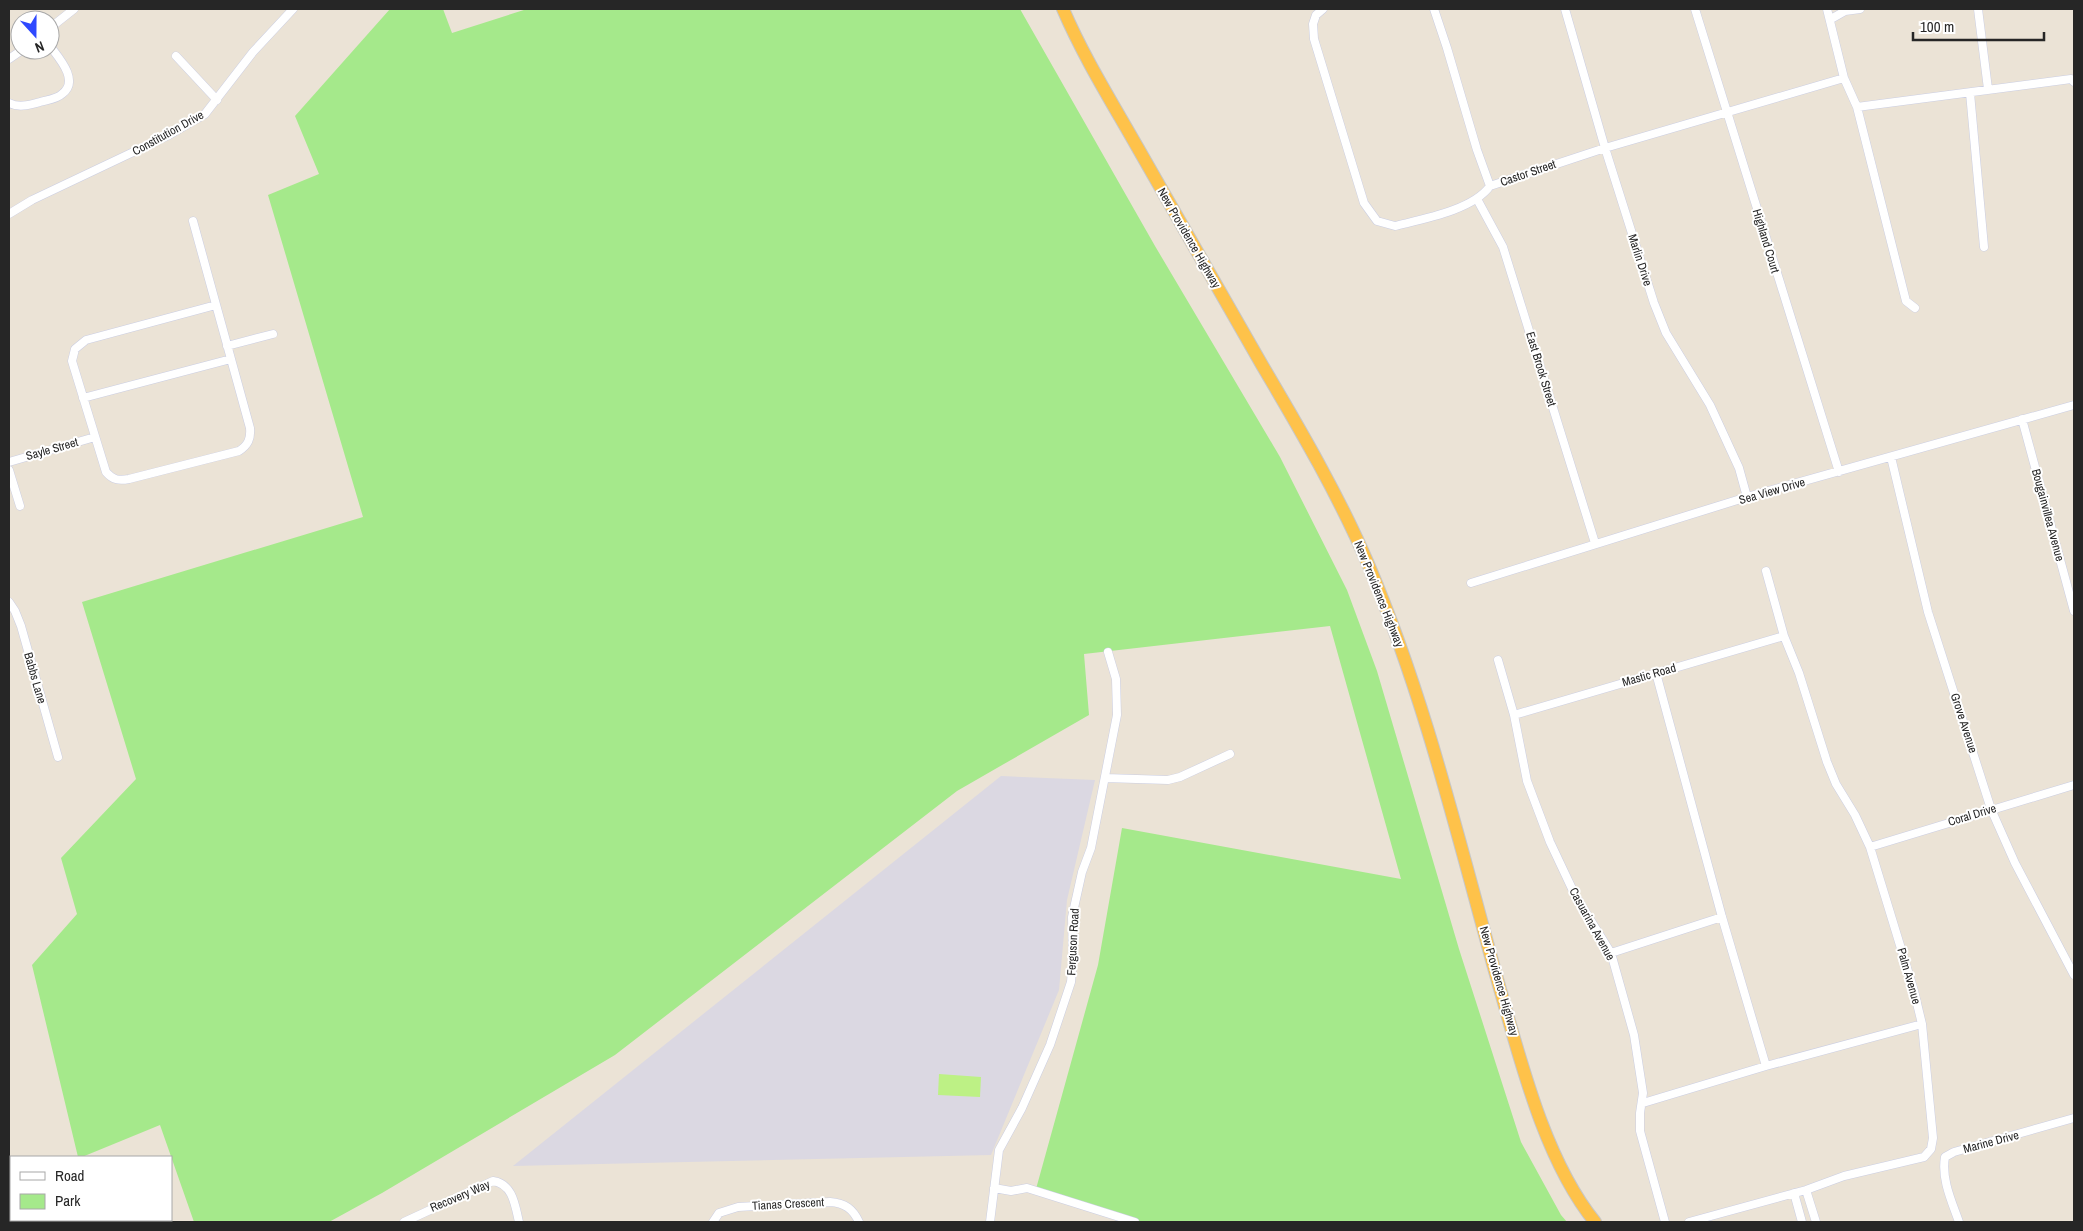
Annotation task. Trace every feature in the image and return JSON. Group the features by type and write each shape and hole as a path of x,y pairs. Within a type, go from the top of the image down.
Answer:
{"highway":[{"name":"New Providence Highway","path":"1063,9 1122,120 1312,449 1368,563 1408,669 1434,752 1509,1018 1546,1136 1563,1174 1594,1222"}],"street":[{"path":"60,9 64,17"},
{"path":"60,20 74,9"},
{"name":"Constitution Drive","path":"9,214 32,200 167,136 205,114 253,52 293,9"},
{"name":"Castor Street","path":"1323,9 1316,15 1313,24 1314,39 1364,203 1378,221 1395,226 1449,210 1477,198 1490,186 1605,148 1844,78"},
{"path":"1434,9 1477,150 1490,186"},
{"name":"Marlin Drive","path":"1565,9 1605,148 1654,303 1666,333 1710,405 1739,468 1747,497"},
{"name":"Highland Court","path":"1695,9 1839,472"},
{"path":"1827,9 1844,78 1857,107 1906,301 1915,308"},
{"path":"1831,19 1845,11 1860,9"},
{"path":"1978,9 1988,88"},
{"path":"176,56 217,100"},
{"path":"9,103 15,106 27,106 61,96 67,90 70,82 67,71 60,60"},
{"path":"1857,107 1970,93 1988,88 2071,79 2074,82"},
{"path":"1970,93 1984,247"},
{"name":"East Brook Street","path":"1477,198 1503,247 1595,543"},
{"path":"193,221 250,428 248,442 239,451 121,481 114,479 106,472 83,398 72,360 75,349 86,340 216,305"},
{"path":"227,346 273,334"},
{"path":"83,398 230,358"},
{"name":"Sea View Drive","path":"1471,583 1747,497 2074,404"},
{"name":"Bougainvillea Avenue","path":"2022,420 2074,611"},
{"name":"Sayle Street","path":"9,462 95,437"},
{"name":"Grove Avenue","path":"1891,457 1928,611 1991,809 2013,858 2074,975"},
{"path":"9,470 20,506"},
{"name":"Palm Avenue","path":"1688,1222 1806,1190 1844,1176 1911,1161 1924,1156 1932,1149 1933,1138 1922,1024 1870,847 1826,762 1799,673 1784,636 1766,570"},
{"name":"Babbs Lane","path":"9,602 21,626 58,757"},
{"name":"Mastic Road","path":"1514,715 1784,636"},
{"name":"Ferguson Road","path":"990,1222 999,1150 1022,1108 1050,1044 1071,982 1073,958 1072,917 1082,872 1091,848 1117,715 1116,679 1108,652"},
{"name":"Casuarina Avenue","path":"1498,660 1514,715 1527,781 1550,842 1575,895 1611,953 1634,1035 1643,1093 1640,1131 1665,1222"},
{"path":"1656,673 1722,917 1766,1066"},
{"path":"1105,778 1149,780 1180,777 1230,754"},
{"name":"Coral Drive","path":"1870,847 2074,785"},
{"path":"1611,953 1722,917"},
{"path":"1643,1103 1766,1066 1922,1024"},
{"name":"Marine Drive","path":"1959,1222 1947,1186 1943,1167 1945,1157 1954,1152 2074,1118"},
{"name":"Recovery Way","path":"404,1222 493,1181 501,1182 507,1186 512,1196 519,1222"},
{"path":"994,1188 1012,1191 1027,1188 1135,1222"},
{"path":"1806,1190 1816,1222"},
{"path":"1794,1193 1802,1222"},
{"name":"Tianas Crescent","path":"713,1222 720,1213 738,1207 830,1202 840,1203 849,1207 859,1222"}],"shaded area":[{"path":"1001,776 1095,780 1067,900 1059,990 991,1155 513,1166"}],"green space":[{"path":"390,9 443,9 452,33 527,9 1020,9 1155,246 1280,457 1347,590 1377,671 1459,949 1521,1142 1561,1215 1567,1222 1131,1222 1036,1189 1098,965 1122,828 1401,879 1330,626 1084,654 1089,715 957,791 615,1055 382,1193 329,1222 194,1222 160,1125 84,1156 78,1156 32,965 77,914 61,858 136,779 82,602 363,517 268,195 319,174 295,116"},
{"path":"939,1074 981,1077 980,1097 938,1095"}]}
